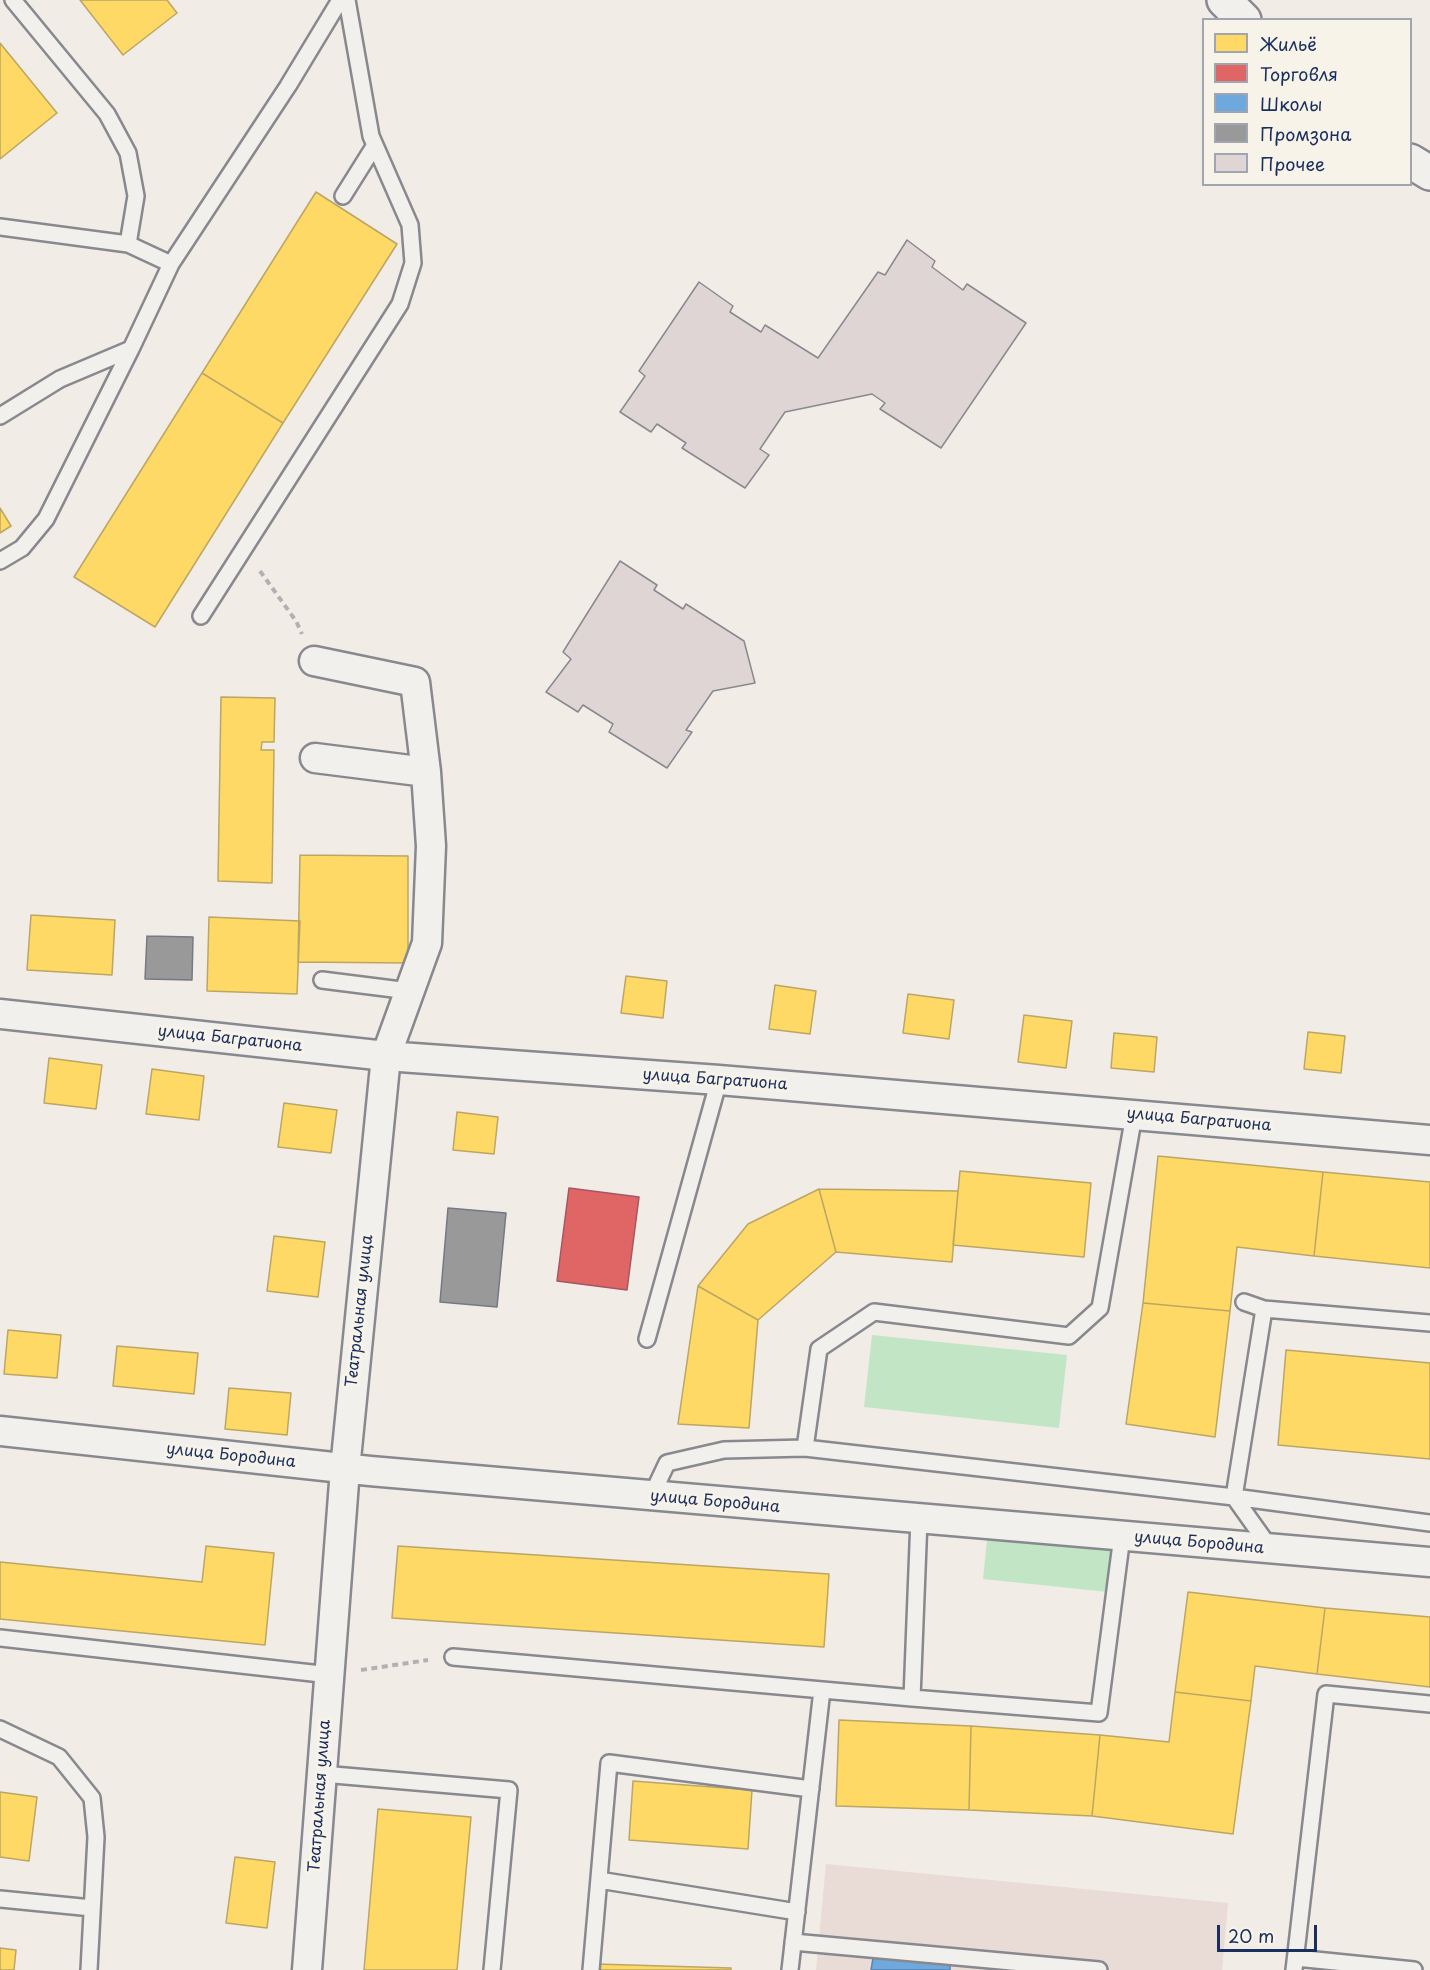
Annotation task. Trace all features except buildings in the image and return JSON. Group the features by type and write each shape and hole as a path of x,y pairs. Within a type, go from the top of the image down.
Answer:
{"main road":[{"path":"1224,0 1242,18"},
{"path":"1412,162 1430,173"}],"street":[{"name":"Театральная улица","path":"307,1970 345,1469 386,1056 427,943 431,846 426,772 414,682 314,662"},
{"path":"315,758 426,772"},
{"name":"улица Багратиона","path":"0,1014 386,1056 719,1080 1430,1140"},
{"name":"улица Бородина","path":"0,1431 345,1469 1430,1563"}],"lane":[{"path":"13,0 107,114 128,153 136,196 128,244"},
{"path":"0,561 21,548 46,519 171,264 288,86 340,0"},
{"path":"201,616 400,304 413,263 410,225 372,136 347,0"},
{"path":"343,196 375,145"},
{"path":"0,227 128,244 171,264"},
{"path":"0,416 60,379 131,349"},
{"path":"322,980 410,991"},
{"path":"647,1339 719,1080"},
{"path":"805,1448 819,1349 874,1312 1069,1336 1100,1308 1134,1115"},
{"path":"1244,1302 1264,1310 1430,1323"},
{"path":"1264,1310 1234,1497 1271,1549"},
{"path":"651,1497 667,1463 724,1450 805,1448 1234,1497 1430,1523"},
{"path":"912,1698 919,1519"},
{"path":"453,1657 1099,1713 1122,1536"},
{"path":"0,1638 330,1675"},
{"path":"790,1970 822,1690"},
{"path":"1414,1970 1295,1964 1326,1694 1430,1704"},
{"path":"0,1729 58,1756 92,1798 96,1837 89,1970"},
{"path":"591,1970 609,1763 811,1788"},
{"path":"322,1774 509,1790 492,1970"},
{"path":"599,1880 797,1912"},
{"path":"0,1899 92,1908"},
{"path":"793,1942 1098,1970"}],"path":[{"path":"244,548 296,621"},
{"path":"330,1675 453,1657"}],"shaded area":[{"path":"826,1864 1228,1903 1222,1970 816,1970"}],"green space":[{"path":"872,1335 1067,1355 1059,1428 864,1407"},
{"path":"988,1531 1124,1546 1118,1593 983,1579"}]}
